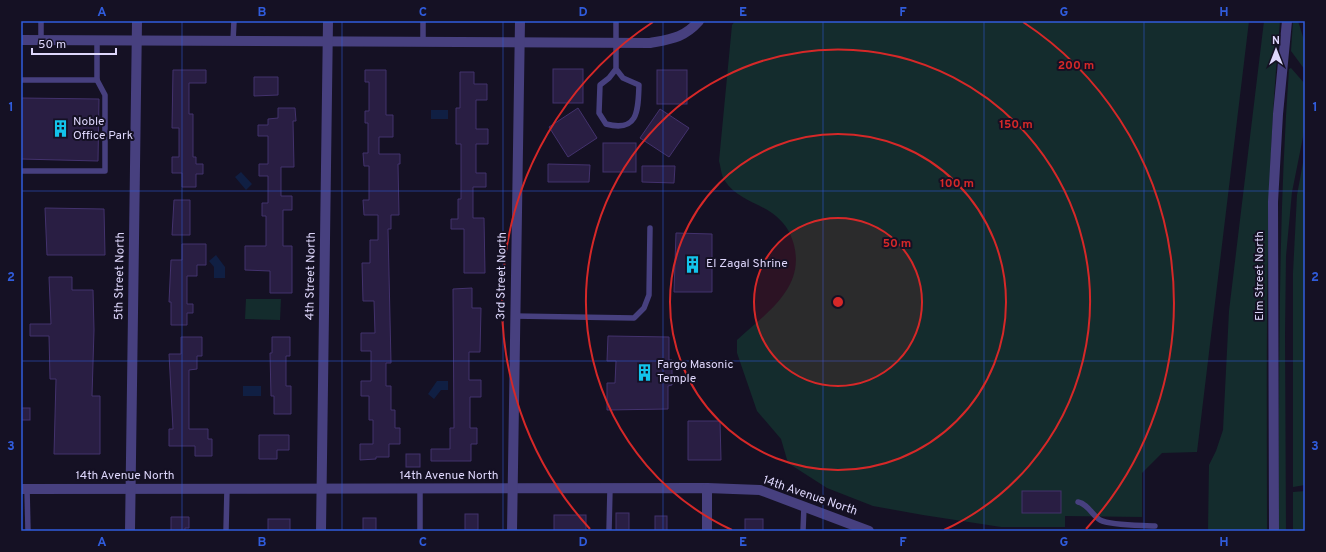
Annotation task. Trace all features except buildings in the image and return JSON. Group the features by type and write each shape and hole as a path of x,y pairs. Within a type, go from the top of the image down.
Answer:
{"street":[{"name":"5th Street North","path":"130,531 137,21"},
{"name":"4th Street North","path":"321,531 328,21"},
{"name":"3rd Street North","path":"512,531 514,316 520,21"},
{"path":"21,40 519,41 650,43 674,38 690,32 698,21"},
{"name":"Elm Street North","path":"1274,531 1273,202 1278,114 1287,21"},
{"path":"706,531 707,488"},
{"name":"14th Avenue North","path":"24,489 707,488 760,490 869,531"}],"lane":[{"path":"41,21 41,40"},
{"path":"233,41 234,21"},
{"path":"423,21 423,41"},
{"path":"616,21 616,69 623,78 639,85 638,111 631,123 618,127 606,124 599,113 600,85 609,78 616,69"},
{"path":"21,171 105,171 105,95 97,80 97,41"},
{"path":"21,80 97,80"},
{"path":"514,316 634,318 644,308 649,295 650,228"},
{"path":"24,489 28,531"},
{"path":"226,531 227,489"},
{"path":"420,489 420,531"},
{"path":"609,531 610,489"},
{"path":"1078,502 1087,507 1101,520 1124,524 1155,526"},
{"path":"803,531 804,506"}],"green space":[{"path":"735,21 1249,21 1197,452 1162,453 1142,473 1142,517 1065,516 1065,527 1001,527 873,506 827,488 788,463 781,439 757,411 737,353 737,340 771,310 788,287 794,275 796,261 794,245 783,223 766,209 735,192 725,181 722,174 719,161 732,25"},
{"path":"1264,21 1280,21 1271,148 1269,212 1267,531 1208,531 1209,465 1216,451 1223,430 1229,311"},
{"path":"1293,21 1298,21 1305,43 1305,70 1291,51"},
{"path":"1291,68 1305,84 1305,127 1292,192 1286,256 1286,531 1279,531 1281,242 1285,127 1289,69"},
{"path":"1305,152 1305,485 1293,487 1293,273 1297,195"},
{"path":"246,299 281,299 280,320 245,319"},
{"path":"1305,491 1305,531 1293,531 1293,492"}],"water":[{"path":"431,110 448,110 448,119 431,119"},
{"path":"241,172 252,184 246,190 235,177"},
{"path":"216,255 225,267 225,278 214,278 214,267 209,261"},
{"path":"437,381 448,381 448,390 441,390 434,399 428,394"},
{"path":"243,386 261,386 261,396 243,396"}],"place":[{"name":"Noble Office Park","path":"60,129"},
{"name":"El Zagal Shrine","path":"693,264"},
{"name":"Fargo Masonic Temple","path":"644,372"}]}
